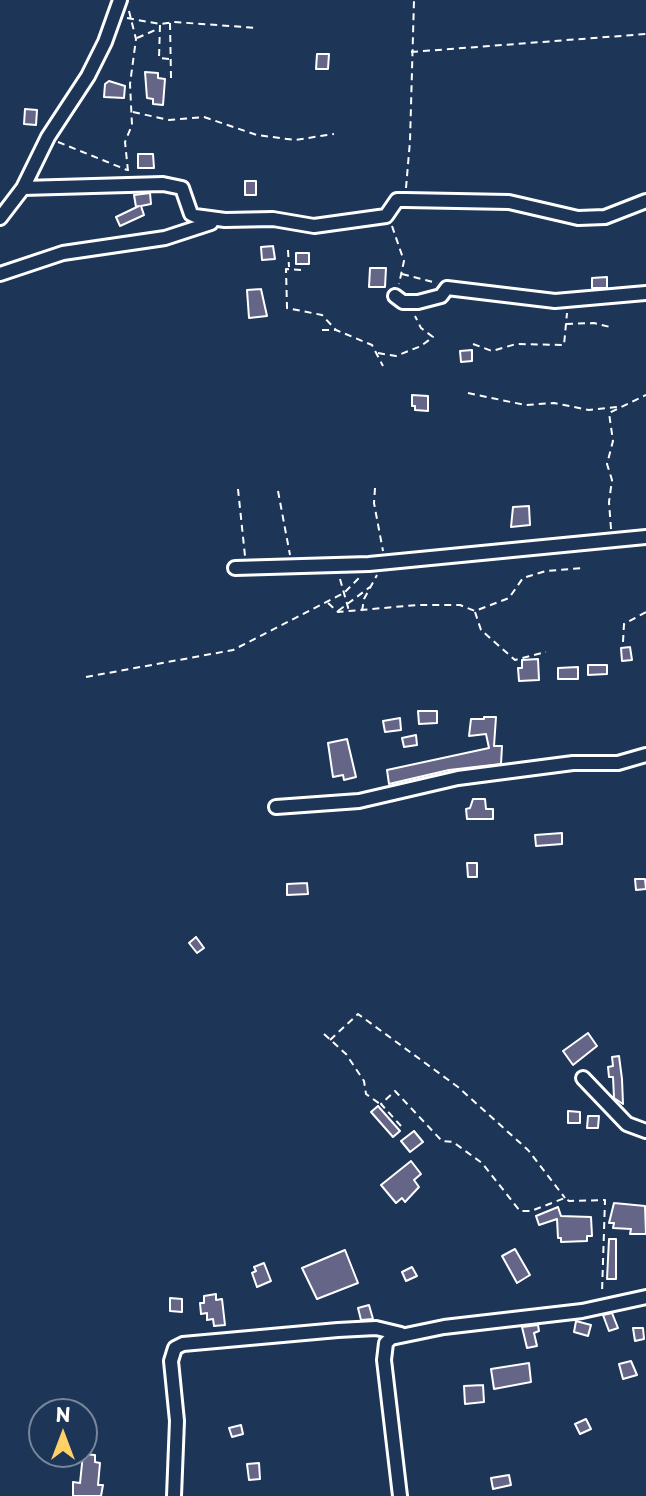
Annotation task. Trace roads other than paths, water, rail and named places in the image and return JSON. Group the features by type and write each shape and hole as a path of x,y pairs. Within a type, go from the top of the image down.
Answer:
{"street":[{"path":"0,218 23,188 48,137 88,76 121,7"},
{"path":"23,188 182,188 191,214 192,230"},
{"path":"0,274 63,253 164,238 200,225 225,220 273,219 326,226 386,216 397,200 509,202 578,218 606,217 646,201"},
{"path":"191,214 225,220"},
{"path":"399,299 441,296 447,288 555,301 646,293"},
{"path":"241,568 369,564 646,537"},
{"path":"276,807 359,801 458,778 573,763 618,763 646,755"},
{"path":"583,1078 627,1124 646,1131"},
{"path":"400,1496 384,1360 386,1343 402,1335 601,1308 646,1297"},
{"path":"174,1496 177,1421 170,1361 175,1348 183,1344 376,1328 402,1335"}]}
